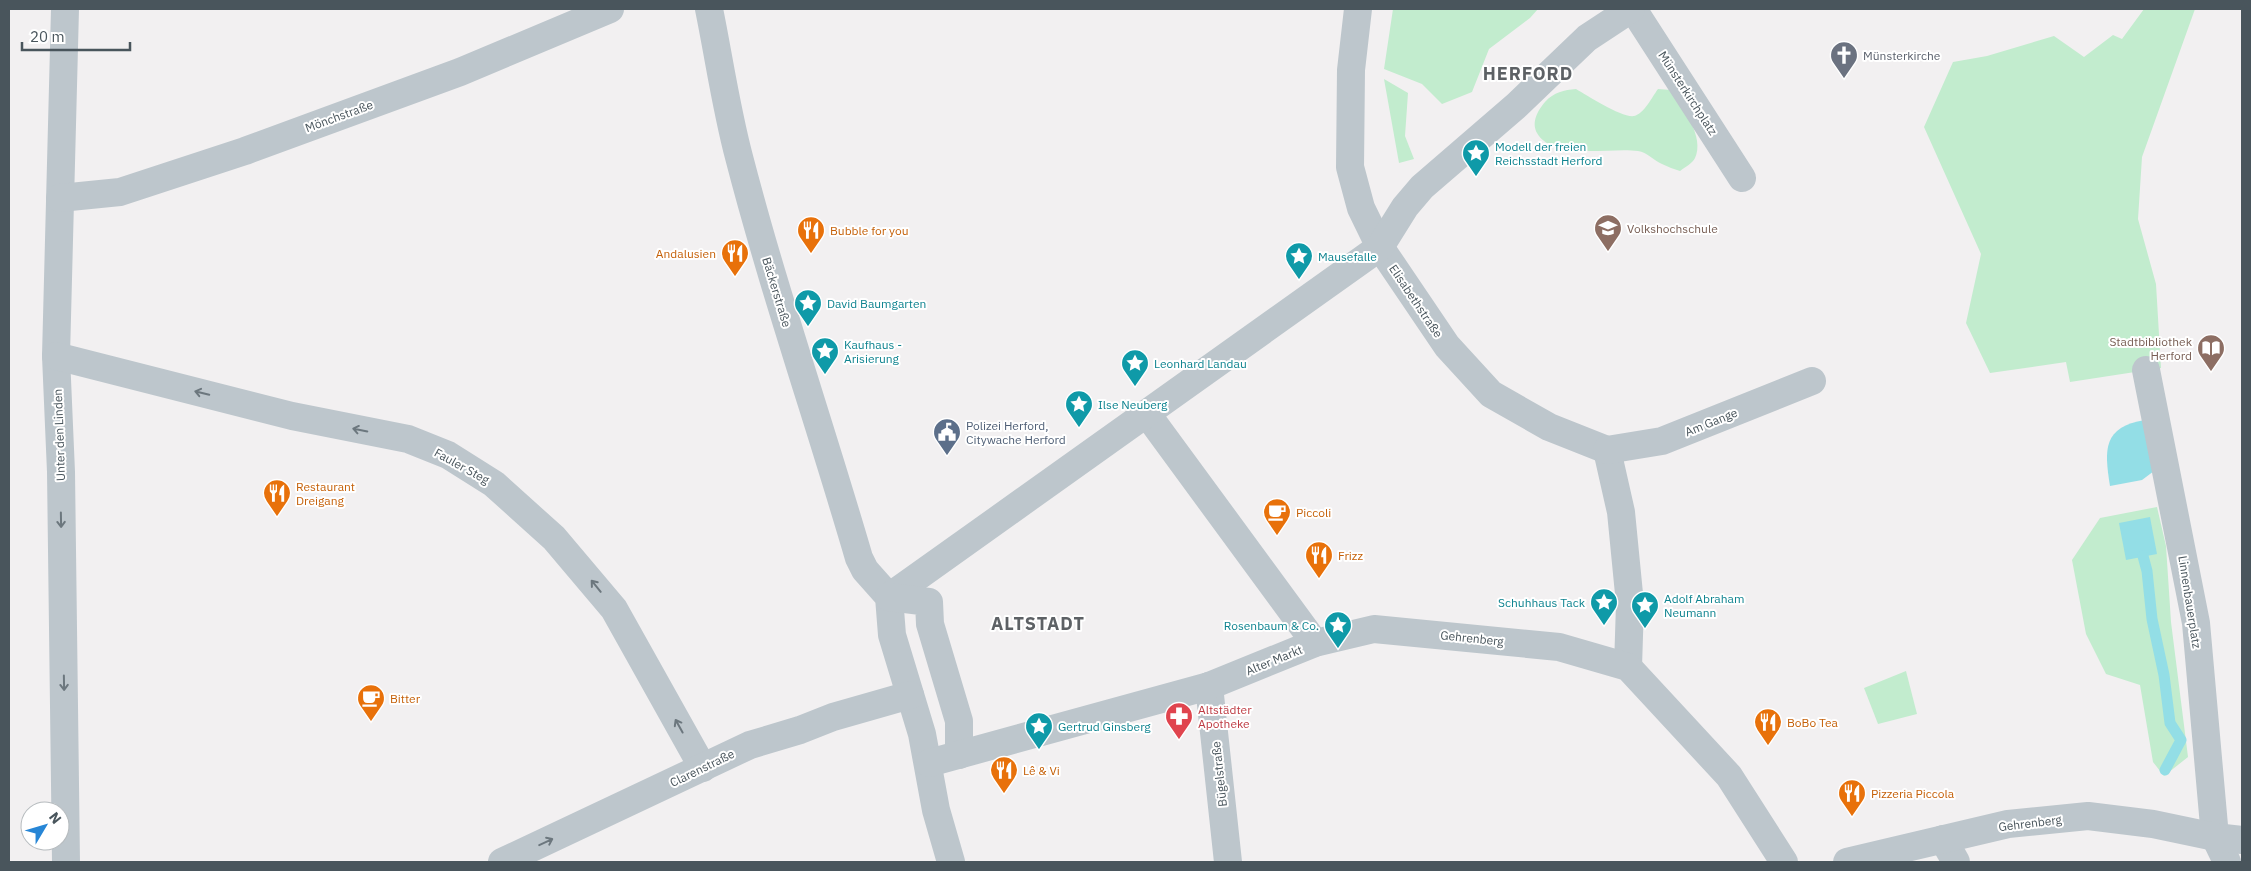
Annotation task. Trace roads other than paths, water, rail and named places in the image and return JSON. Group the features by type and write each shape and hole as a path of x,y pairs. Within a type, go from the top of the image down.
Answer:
{"street":[{"name":"Unter den Linden","path":"65,9 56,356 61,472 67,820 66,862"},
{"name":"Mönchstraße","path":"60,198 120,192 244,151 460,72 555,30 610,9"},
{"name":"Bäckerstraße","path":"709,9 738,154 775,287 827,447 859,558 865,570 889,597"},
{"name":"Elisabethstraße","path":"1358,9 1351,70 1350,167 1361,208 1380,247 1447,346 1492,394 1549,427 1607,450"},
{"name":"Münsterkirchplatz","path":"1380,247 1405,207 1422,187 1517,105 1587,38 1632,9 1742,178"},
{"path":"889,597 1380,247"},
{"name":"Fauler Steg","path":"56,356 292,416 408,439 448,455 494,484 554,538 614,609 703,768"},
{"name":"Linnenbauerplatz","path":"2146,370 2196,623 2215,837"},
{"name":"Am Gange","path":"1607,450 1662,441 1812,381"},
{"name":"Alter Markt","path":"929,763 1209,686 1315,643 1147,414"},
{"path":"1607,450 1620,512 1630,604 1628,666 1730,776 1784,862"},
{"path":"889,597 892,635 929,763 929,776 951,862"},
{"path":"889,597 929,602 930,624 959,721 959,755"},
{"name":"Gehrenberg","path":"1315,643 1374,629 1394,630 1559,648 1628,666"},
{"name":"Bügelstraße","path":"1209,686 1228,862"},
{"name":"Clarenstraße","path":"502,862 750,744 800,730 833,717 910,695"},
{"name":"Gehrenberg","path":"1847,862 2008,824 2088,816 2153,824 2215,837 2242,840"},
{"path":"2215,837 2227,862"},
{"path":"1943,839 1956,862"}],"water":[{"path":"2145,420 2154,471 2142,480 2110,486 2107,451 2114,434 2131,423"},
{"path":"2150,517 2157,554 2126,560 2119,523"}],"waterway":[{"path":"2143,556 2147,571 2152,619 2164,675 2170,723 2181,740 2165,770"}],"place":[{"name":"Münsterkirche","path":"1844,79"},
{"name":"Modell der freien Reichsstadt Herford","path":"1476,177"},
{"name":"Volkshochschule","path":"1608,252"},
{"name":"Bubble for you","path":"811,254"},
{"name":"Andalusien","path":"735,277"},
{"name":"Mausefalle","path":"1299,280"},
{"name":"David Baumgarten","path":"808,327"},
{"name":"Stadtbibliothek Herford","path":"2211,372"},
{"name":"Kaufhaus - Arisierung","path":"825,375"},
{"name":"Leonhard Landau","path":"1135,387"},
{"name":"Ilse Neuberg","path":"1079,428"},
{"name":"Polizei Herford, Citywache Herford","path":"947,456"},
{"name":"Restaurant Dreigang","path":"277,517"},
{"name":"Piccoli","path":"1277,536"},
{"name":"Frizz","path":"1319,579"},
{"name":"Schuhhaus Tack","path":"1604,626"},
{"name":"Adolf Abraham Neumann","path":"1645,629"},
{"name":"Rosenbaum & Co.","path":"1338,649"},
{"name":"Bitter","path":"371,722"},
{"name":"Altstädter Apotheke","path":"1179,740"},
{"name":"BoBo Tea","path":"1768,746"},
{"name":"Gertrud Ginsberg","path":"1039,750"},
{"name":"Lê & Vi","path":"1004,794"},
{"name":"Pizzeria Piccola","path":"1852,817"}],"district":[{"name":"HERFORD","path":"1528,73"},
{"name":"ALTSTADT","path":"1038,623"}]}
